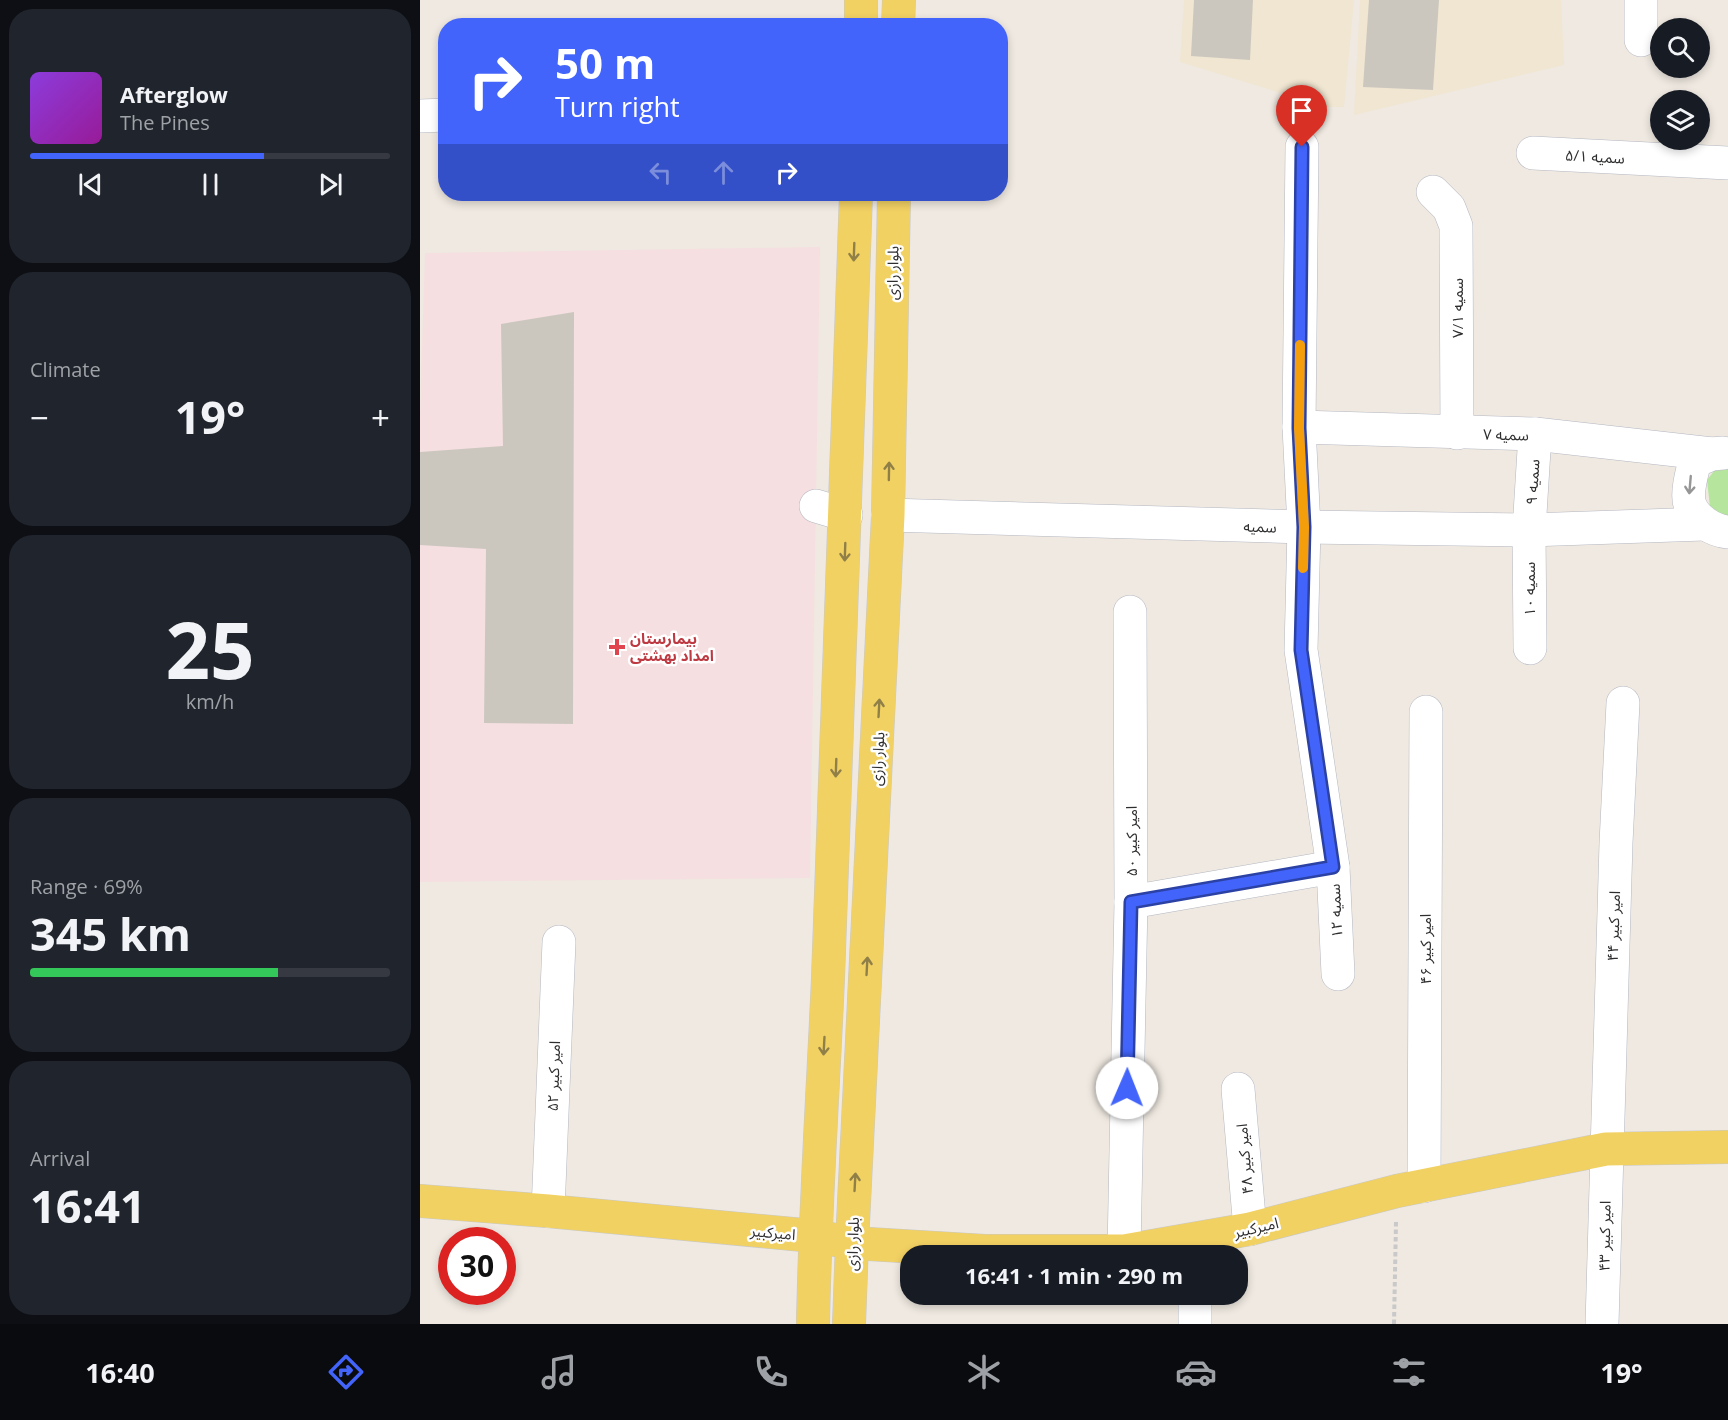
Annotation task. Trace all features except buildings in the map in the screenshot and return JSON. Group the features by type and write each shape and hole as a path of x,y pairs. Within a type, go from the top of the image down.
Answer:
{"main road":[{"path":"861,0 861,18"},
{"path":"898,18 899,0"},
{"path":"813,1324 814,1236 827,1003 831,511 855,201"},
{"name":"بلوار رازی","path":"849,1324 888,515 894,201"},
{"path":"827,1003 865,1004"},
{"name":"امیرکبیر","path":"1202,1245 1250,1229 1411,1189 1606,1149 1728,1146"},
{"name":"امیرکبیر","path":"420,1201 548,1211 814,1236 852,1243 900,1246"}],"street":[{"path":"1641,0 1641,40"},
{"path":"420,116 438,115"},
{"name":"سمیه ۱۲","path":"1302,147 1299,428 1304,527 1301,650 1333,867 1338,974"},
{"name":"سمیه ۵/۱","path":"1533,153 1728,163"},
{"name":"سمیه ۷/۱","path":"1433,192 1449,208 1456,226 1457,432"},
{"name":"سمیه ۷","path":"1299,428 1535,434 1720,454"},
{"name":"سمیه ۹","path":"1529,531 1535,434"},
{"path":"1716,528 1690,504 1690,480 1695,461 1720,454"},
{"name":"سمیه","path":"888,515 1529,531 1716,528"},
{"name":"سمیه ۱۰","path":"1529,531 1530,648"},
{"name":"امیر کبیر ۵۰","path":"1124,1245 1131,902 1130,612"},
{"name":"امیر کبیر ۴۴","path":"1606,1149 1615,855 1623,703"},
{"name":"امیر کبیر ۴۶","path":"1411,1189 1426,712"},
{"path":"1131,902 1333,867"},
{"name":"امیر کبیر ۵۲","path":"548,1211 559,942"},
{"name":"امیر کبیر ۴۸","path":"1238,1089 1250,1229"},
{"name":"امیر کبیر ۴۳","path":"1602,1324 1606,1149"},
{"path":"1195,1305 1195,1324"}],"path":[{"path":"1394,1324 1411,1189"}],"shaded area":[{"path":"1184,0 1354,0 1344,107 1326,107 1180,62"},
{"path":"1360,0 1561,0 1564,65 1354,115"},
{"name":"بیمارستان امداد بهشتی","path":"820,247 810,878 420,882 420,416 425,253"}],"green space":[{"path":"1728,469 1728,518 1710,507 1707,480 1714,471"}],"slow traffic":[{"path":"1300,345 1299,428 1304,527 1303,568"}],"place":[{"name":"بیمارستان امداد بهشتی","path":"617,647"}],"route":[{"path":"1127,1088 1131,902 1333,867 1301,650 1304,527 1299,428 1302,147"}]}
